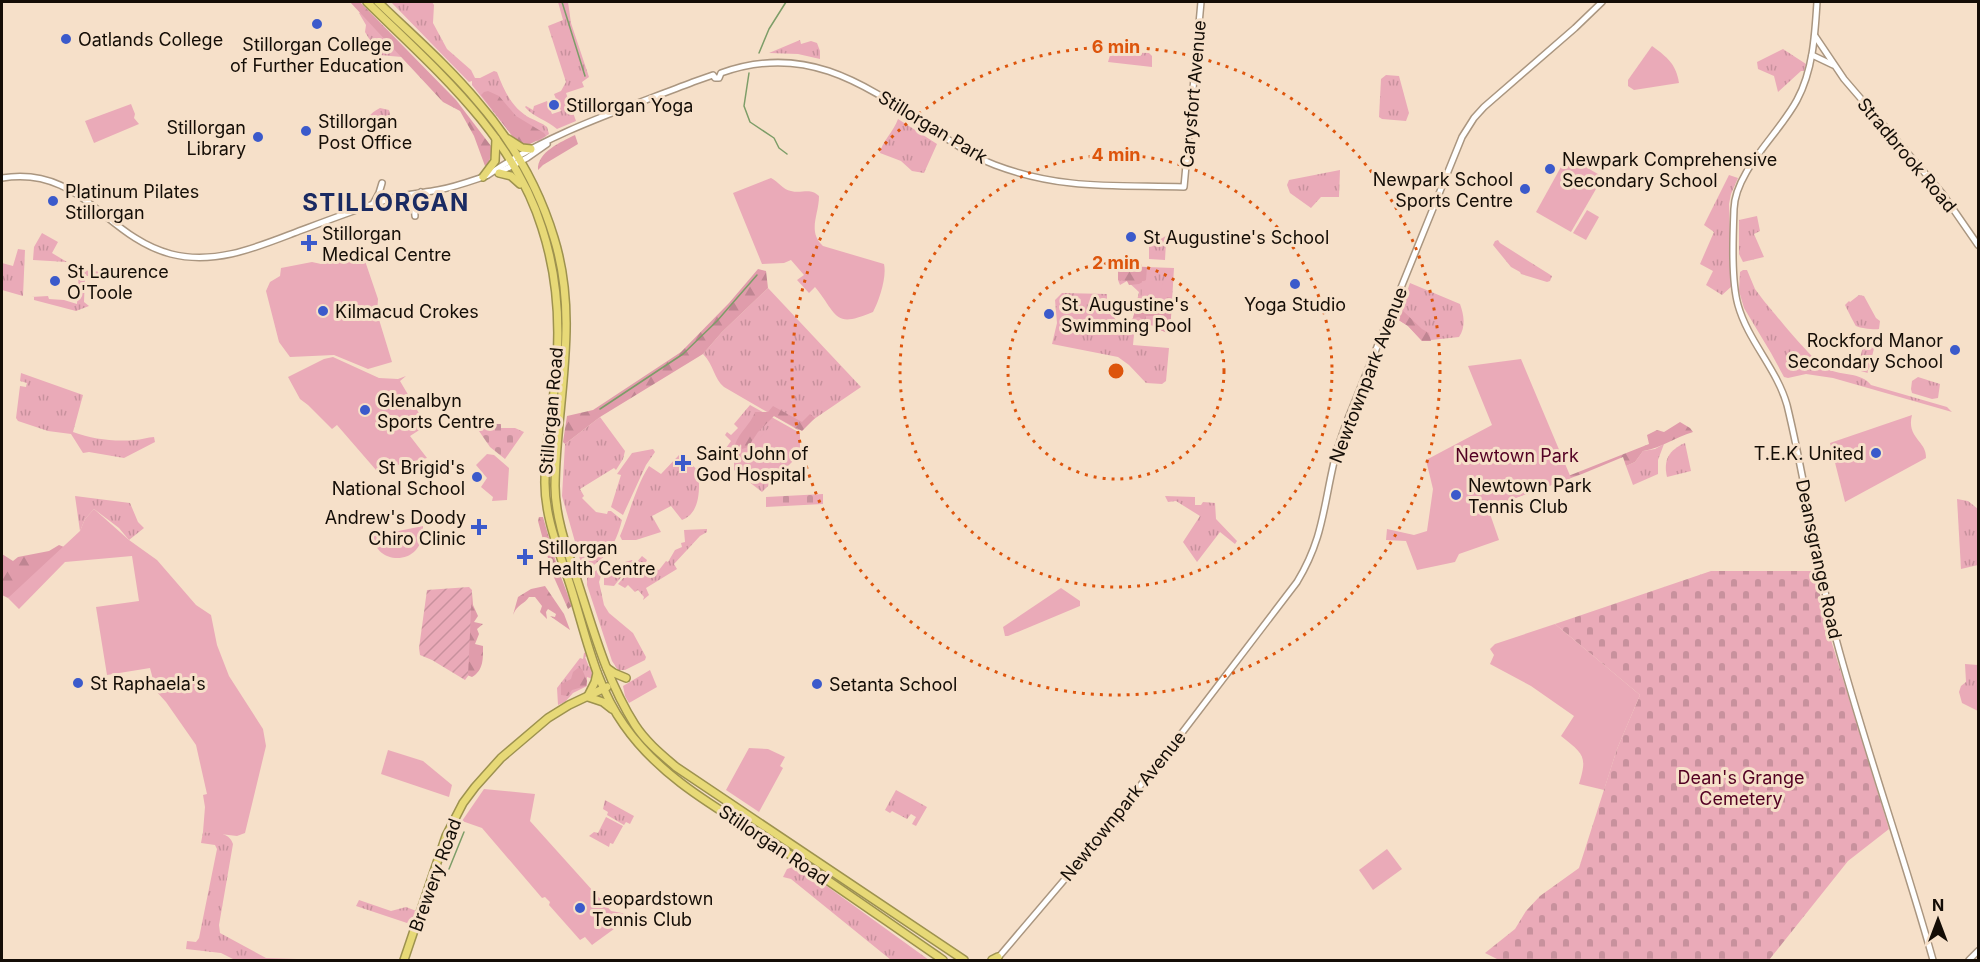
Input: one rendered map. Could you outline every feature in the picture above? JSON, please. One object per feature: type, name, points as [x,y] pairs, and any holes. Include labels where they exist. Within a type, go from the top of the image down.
[{"type":"highway","name":"Stillorgan Road","points":[[367,2],[476,112],[512,163],[538,217],[548,250],[558,312],[557,362],[545,467],[546,499],[556,543],[597,671],[615,711],[636,742],[669,776],[790,855],[943,960]]},
{"type":"highway","name":"Stillorgan Road","points":[[378,2],[477,101],[519,159],[541,201],[554,239],[564,285],[566,357],[556,461],[556,504],[570,557],[604,663],[612,685],[637,728],[676,767],[964,960]]},
{"type":"highway","points":[[504,136],[522,148],[531,149]]},
{"type":"highway","points":[[486,176],[495,161],[496,139]]},
{"type":"highway","points":[[499,173],[511,176],[525,187]]},
{"type":"highway","points":[[604,663],[614,673],[626,678]]},
{"type":"highway","points":[[597,671],[596,682],[588,697],[603,702],[615,711]]},
{"type":"highway","name":"Brewery Road","points":[[404,960],[446,836],[463,803],[485,774],[515,745],[558,712],[612,685]]},
{"type":"main road","name":"Carysfort Avenue","points":[[1184,187],[1201,2]]},
{"type":"main road","name":"Newtownpark Avenue","points":[[996,960],[1082,859],[1297,582],[1316,545],[1334,461],[1347,421],[1462,137],[1484,107],[1602,2]]},
{"type":"main road","points":[[1812,55],[1817,2]]},
{"type":"main road","name":"Stradbrook Road","points":[[1815,34],[1834,66],[1942,193],[1978,245]]},
{"type":"main road","name":"Stradbrook Road","points":[[1812,55],[1834,66]]},
{"type":"main road","name":"Deansgrange Road","points":[[1812,55],[1804,86],[1797,100],[1738,187],[1734,206],[1735,280],[1738,305],[1781,388],[1786,403],[1838,643],[1933,960]]},
{"type":"main road","name":"Stillorgan Park","points":[[519,159],[531,149],[552,139],[713,75],[716,69],[721,73],[755,63],[792,62],[837,73],[876,92],[972,154],[994,165],[1073,185],[1184,187]]},
{"type":"main road","name":"Stillorgan Park","points":[[519,159],[552,139]]},
{"type":"main road","points":[[486,176],[519,159]]},
{"type":"main road","points":[[3,179],[36,177],[66,187],[144,243],[170,254],[196,258],[220,256],[260,246],[391,198],[454,186],[499,173],[512,163]]},
{"type":"main road","points":[[373,204],[380,193],[381,183]]},
{"type":"main road","points":[[415,216],[414,203],[421,192]]},
{"type":"main road","points":[[1969,960],[1978,951]]},
{"type":"green space","points":[[350,2],[360,2],[456,100],[491,146],[492,152],[488,165],[485,166],[474,136],[460,111],[443,102]]},
{"type":"green space","points":[[391,2],[432,2],[434,5],[433,23],[447,49],[471,70],[475,78],[497,72],[513,104],[524,114],[547,127],[549,134],[539,141],[514,138],[472,85],[472,81],[469,82]]},
{"type":"green space","points":[[558,2],[568,2],[571,23],[589,77],[582,82],[584,87],[566,93],[576,121],[557,129],[525,107],[533,110],[534,106],[547,101],[552,114],[561,111],[554,94],[561,91],[566,82],[548,26],[563,20]]},
{"type":"green space","points":[[361,12],[402,57],[379,55],[365,32],[366,25],[359,13]]},
{"type":"green space","points":[[800,40],[801,44],[811,41],[817,43],[820,59],[798,54],[769,53]]},
{"type":"green space","points":[[1652,46],[1670,61],[1679,83],[1634,90],[1628,86],[1628,80]]},
{"type":"green space","points":[[1783,49],[1806,64],[1804,71],[1801,71],[1778,92],[1774,76],[1758,69],[1757,62]]},
{"type":"green space","points":[[1111,52],[1149,53],[1152,56],[1152,67],[1108,62]]},
{"type":"green space","points":[[1386,75],[1399,76],[1409,113],[1406,121],[1379,117],[1381,79]]},
{"type":"green space","points":[[488,91],[499,96],[516,116],[546,136],[524,147],[514,138],[481,95]]},
{"type":"green space","points":[[131,104],[135,114],[134,118],[139,124],[94,143],[85,121]]},
{"type":"green space","points":[[380,108],[389,110],[391,119],[366,132],[359,128],[359,125]]},
{"type":"green space","points":[[898,119],[937,144],[924,173],[912,171],[901,161],[880,153]]},
{"type":"green space","points":[[575,135],[578,144],[538,170],[541,158],[546,153],[557,144]]},
{"type":"green space","points":[[1567,156],[1603,177],[1571,232],[1536,212]]},
{"type":"green space","points":[[1340,170],[1339,197],[1321,197],[1311,208],[1290,193],[1287,185],[1289,180]]},
{"type":"green space","points":[[1729,175],[1738,178],[1729,204],[1732,286],[1722,295],[1706,285],[1713,271],[1700,264],[1714,232],[1704,225]]},
{"type":"green space","points":[[771,178],[788,190],[809,191],[819,196],[815,229],[818,240],[823,246],[884,264],[882,289],[873,312],[860,317],[843,319],[833,312],[815,287],[809,293],[797,280],[804,275],[791,260],[784,263],[762,264],[733,193]]},
{"type":"green space","points":[[1587,210],[1599,217],[1586,240],[1573,233]]},
{"type":"green space","points":[[1757,216],[1760,231],[1754,234],[1764,257],[1743,262],[1739,254],[1739,220]]},
{"type":"green space","points":[[1176,231],[1176,242],[1166,242],[1165,260],[1149,259],[1149,246]]},
{"type":"green space","points":[[42,233],[58,242],[52,253],[67,262],[33,260],[34,247]]},
{"type":"green space","points":[[1498,240],[1552,276],[1550,281],[1521,274],[1511,267],[1493,245]]},
{"type":"green space","points":[[18,249],[25,250],[23,296],[2,290],[2,263],[13,266]]},
{"type":"green space","name":"Kilmacud Crokes","points":[[362,252],[378,299],[377,313],[392,362],[368,369],[334,355],[290,357],[279,342],[266,291],[270,282],[280,276],[281,268],[312,262],[321,264]]},
{"type":"green space","points":[[1118,266],[1174,268],[1170,334],[1158,329],[1157,326],[1135,324],[1133,345],[1169,348],[1166,381],[1162,384],[1146,383],[1118,357],[1052,344],[1057,323],[1055,300],[1062,293],[1107,294],[1107,308],[1116,320],[1129,322],[1133,318],[1139,292],[1127,281],[1120,285]]},
{"type":"green space","points":[[1118,266],[1147,267],[1146,280],[1139,284],[1129,285],[1127,281],[1118,280]]},
{"type":"green space","points":[[758,269],[766,271],[768,288],[722,332],[703,354],[600,417],[565,444],[563,442],[567,416],[593,410],[681,352],[729,303]]},
{"type":"green space","points":[[79,270],[116,273],[132,270],[133,272],[115,276],[85,276],[84,302],[89,306],[76,311],[34,300],[34,297],[31,297],[48,296],[49,299],[77,304]]},
{"type":"green space","points":[[1747,270],[1755,289],[1764,301],[1805,349],[1822,365],[1833,371],[1862,378],[1871,385],[1947,407],[1952,412],[1833,378],[1806,374],[1784,377],[1744,308],[1739,291],[1740,272]]},
{"type":"green space","points":[[1142,281],[1163,283],[1158,308],[1141,307]]},
{"type":"green space","points":[[1410,283],[1460,304],[1464,321],[1459,337],[1422,341],[1408,326],[1397,319]]},
{"type":"green space","points":[[768,288],[861,387],[798,430],[724,387],[703,354],[722,332]]},
{"type":"green space","points":[[1859,295],[1864,296],[1880,321],[1879,329],[1855,325],[1845,305]]},
{"type":"green space","points":[[1167,297],[1172,298],[1170,334],[1158,329],[1153,320],[1155,316],[1146,316],[1145,321],[1139,317],[1133,318],[1137,305],[1143,309],[1159,311]]},
{"type":"green space","points":[[1400,308],[1429,333],[1431,341],[1422,341],[1408,326],[1397,319]]},
{"type":"green space","points":[[1866,335],[1877,336],[1868,373],[1857,370]]},
{"type":"green space","name":"Glenalbyn Sports Centre","points":[[333,357],[379,378],[398,379],[406,376],[400,381],[420,415],[418,417],[424,427],[410,436],[427,458],[376,470],[337,425],[332,429],[300,399],[288,377],[324,359]]},
{"type":"green space","name":"Newtown Park","points":[[1521,359],[1571,478],[1488,508],[1499,540],[1459,554],[1455,562],[1417,570],[1406,541],[1386,540],[1387,529],[1414,535],[1427,531],[1433,489],[1426,460],[1492,425],[1468,366]]},
{"type":"green space","points":[[21,373],[83,395],[73,432],[96,438],[127,441],[154,437],[155,442],[124,458],[83,453],[71,434],[48,431],[18,421],[16,418],[20,386],[26,387],[27,383],[20,381]]},
{"type":"green space","points":[[1918,377],[1940,384],[1938,398],[1932,399],[1912,393],[1912,381]]},
{"type":"green space","points":[[750,405],[800,433],[800,454],[762,492],[734,470],[734,463],[741,444],[734,456],[731,454],[727,461],[721,455],[731,441],[725,435],[727,432],[731,435],[738,428],[734,424]]},
{"type":"green space","points":[[773,406],[802,422],[810,414],[815,418],[802,431],[774,416],[758,432],[748,447],[742,449],[741,444],[736,448],[737,440],[755,412],[768,412]]},
{"type":"green space","points":[[1912,415],[1912,429],[1923,447],[1926,458],[1845,502],[1830,443]]},
{"type":"green space","points":[[600,417],[625,451],[623,459],[616,470],[614,468],[580,489],[584,496],[582,498],[596,512],[607,514],[611,511],[622,520],[608,553],[592,567],[583,570],[562,496],[565,444]]},
{"type":"green space","points":[[775,421],[797,440],[759,483],[736,464]]},
{"type":"green space","points":[[493,422],[501,424],[501,428],[515,428],[524,432],[505,459],[490,447],[479,431]]},
{"type":"green space","points":[[1680,422],[1693,432],[1643,451],[1635,462],[1626,466],[1623,457],[1487,508],[1649,444],[1647,435],[1657,430],[1664,432]]},
{"type":"green space","points":[[1685,443],[1691,471],[1667,477],[1668,456]]},
{"type":"green space","points":[[1664,444],[1658,460],[1658,474],[1633,485],[1626,466],[1635,462],[1643,451],[1655,449]]},
{"type":"green space","points":[[653,449],[655,452],[646,465],[623,515],[611,507],[621,475],[617,474],[632,453]]},
{"type":"green space","points":[[487,454],[494,455],[509,468],[507,500],[492,501],[493,497],[481,487],[487,478],[476,465]]},
{"type":"green space","points":[[679,455],[698,470],[699,491],[693,512],[682,520],[671,506],[652,516],[661,532],[636,540],[622,540],[620,536],[636,492],[649,466],[661,474]]},
{"type":"green space","points":[[823,494],[823,504],[766,507],[766,497]]},
{"type":"green space","points":[[75,496],[130,503],[138,522],[144,528],[129,540],[119,528],[94,509],[85,519],[80,531]]},
{"type":"green space","points":[[1165,496],[1195,497],[1195,505],[1201,505],[1203,502],[1215,503],[1216,519],[1237,541],[1235,544],[1220,532],[1197,562],[1183,542],[1200,516],[1176,501],[1168,502]]},
{"type":"green space","points":[[1957,499],[1968,501],[1978,509],[1978,565],[1961,569]]},
{"type":"green space","points":[[94,509],[129,540],[157,560],[196,605],[211,615],[217,645],[229,676],[263,729],[266,746],[245,833],[237,836],[203,832],[205,807],[203,795],[207,794],[196,745],[156,691],[150,668],[107,675],[96,607],[139,601],[132,556],[65,562],[19,609],[8,598],[80,531],[85,519]]},
{"type":"green space","points":[[539,517],[543,517],[558,569],[572,606],[568,609],[552,573],[538,521]]},
{"type":"green space","points":[[423,526],[421,540],[416,550],[408,556],[390,557],[376,546],[374,536]]},
{"type":"green space","points":[[707,529],[707,532],[700,536],[674,564],[677,569],[646,588],[649,595],[643,600],[644,597],[638,590],[635,592],[628,585],[625,588],[618,584],[642,556],[647,560],[644,567],[653,573],[659,570],[666,561],[668,562],[675,550],[682,547],[681,543],[685,542],[684,530]]},
{"type":"green space","points":[[59,545],[64,547],[25,591],[8,598],[2,595],[2,554],[13,561],[18,557],[49,551]]},
{"type":"green space","points":[[634,561],[614,586],[604,585],[608,567]]},
{"type":"green space","points":[[605,563],[599,582],[604,605],[609,613],[633,633],[646,657],[645,660],[625,670],[618,670],[612,661],[587,585],[587,578]]},
{"type":"green space","name":"Dean's Grange Cemetery","points":[[1711,571],[1815,571],[1827,627],[1889,829],[1848,861],[1769,960],[1499,960],[1485,953],[1515,929],[1526,911],[1540,896],[1579,868],[1617,749],[1640,695],[1555,624]]},
{"type":"green space","points":[[545,586],[564,614],[570,630],[550,616],[555,617],[556,614],[548,609],[547,619],[540,612],[542,606],[535,597],[529,597],[513,615],[518,597],[531,589]]},
{"type":"green space","points":[[469,587],[472,590],[468,676],[465,680],[420,655],[419,648],[427,590]]},
{"type":"green space","points":[[1061,588],[1080,601],[1080,606],[1005,636],[1003,627]]},
{"type":"green space","points":[[472,593],[473,605],[478,616],[474,622],[483,624],[477,629],[479,634],[475,644],[483,646],[483,659],[479,671],[472,677],[467,675],[469,594]]},
{"type":"green space","points":[[1555,624],[1640,695],[1617,749],[1604,790],[1579,784],[1583,767],[1582,756],[1561,736],[1574,716],[1531,686],[1490,664],[1494,655],[1490,649],[1495,644]]},
{"type":"green space","points":[[586,652],[585,657],[591,667],[593,679],[587,677],[587,686],[573,693],[565,702],[558,705],[557,688],[580,658],[583,659]]},
{"type":"green space","points":[[1965,664],[1978,665],[1978,711],[1962,703],[1959,692],[1961,686],[1966,682]]},
{"type":"green space","points":[[578,668],[582,669],[587,681],[586,686],[572,690],[568,696],[561,695],[561,684],[571,679],[573,672]]},
{"type":"green space","points":[[650,670],[657,687],[629,703],[623,686]]},
{"type":"green space","points":[[749,748],[768,749],[785,757],[780,766],[783,768],[759,812],[726,790]]},
{"type":"green space","points":[[388,750],[423,761],[452,785],[449,797],[381,774]]},
{"type":"green space","points":[[484,789],[535,794],[530,821],[611,911],[633,915],[592,945],[585,937],[580,940],[549,905],[550,902],[545,897],[542,898],[482,828],[462,821]]},
{"type":"green space","points":[[896,790],[927,807],[916,826],[912,824],[916,817],[911,814],[907,819],[885,810]]},
{"type":"green space","points":[[605,800],[634,816],[630,824],[626,822],[624,825],[607,815],[608,812],[603,809]]},
{"type":"green space","points":[[606,817],[623,826],[609,847],[589,836],[594,832],[598,833]]},
{"type":"green space","points":[[203,832],[225,835],[233,844],[219,925],[220,933],[266,958],[328,960],[235,960],[221,953],[186,949],[187,941],[196,942],[199,938],[217,849],[215,845],[201,843]]},
{"type":"green space","points":[[1387,849],[1402,869],[1373,890],[1359,870]]},
{"type":"green space","points":[[796,866],[929,960],[891,960],[791,879],[783,877],[787,869]]},
{"type":"green space","points":[[359,900],[391,911],[406,907],[419,912],[416,926],[356,906]]},
{"type":"waterway","points":[[562,2],[585,76]]},
{"type":"waterway","points":[[759,53],[769,29],[786,2]]},
{"type":"waterway","points":[[749,73],[744,106],[750,122],[774,138],[779,148],[787,154]]},
{"type":"waterway","points":[[600,409],[683,354],[717,321],[757,275]]},
{"type":"waterway","points":[[449,869],[464,832]]},
{"type":"place","name":"Stillorgan College of Further Education","points":[[317,24]]},
{"type":"place","name":"Oatlands College","points":[[66,39]]},
{"type":"place","name":"Stillorgan Yoga","points":[[554,105]]},
{"type":"place","name":"Stillorgan Post Office","points":[[306,131]]},
{"type":"place","name":"Stillorgan Library","points":[[258,137]]},
{"type":"place","name":"Newpark Comprehensive Secondary School","points":[[1550,169]]},
{"type":"place","name":"Newpark School Sports Centre","points":[[1525,189]]},
{"type":"place","name":"Platinum Pilates Stillorgan","points":[[53,201]]},
{"type":"place","name":"St Augustine's School","points":[[1131,237]]},
{"type":"place","name":"Stillorgan Medical Centre","points":[[309,243]]},
{"type":"place","name":"St Laurence O'Toole","points":[[55,281]]},
{"type":"place","name":"Yoga Studio","points":[[1295,284]]},
{"type":"place","name":"Kilmacud Crokes","points":[[323,311]]},
{"type":"place","name":"St. Augustine's Swimming Pool","points":[[1049,314]]},
{"type":"place","name":"Rockford Manor Secondary School","points":[[1955,350]]},
{"type":"place","name":"Glenalbyn Sports Centre","points":[[365,410]]},
{"type":"place","name":"T.E.K. United","points":[[1876,453]]},
{"type":"place","name":"Saint John of God Hospital","points":[[683,463]]},
{"type":"place","name":"St Brigid's National School","points":[[477,477]]},
{"type":"place","name":"Newtown Park Tennis Club","points":[[1456,495]]},
{"type":"place","name":"Andrew's Doody Chiro Clinic","points":[[479,527]]},
{"type":"place","name":"Stillorgan Health Centre","points":[[525,557]]},
{"type":"place","name":"St Raphaela's","points":[[78,683]]},
{"type":"place","name":"Setanta School","points":[[817,684]]},
{"type":"place","name":"Leopardstown Tennis Club","points":[[580,908]]},
{"type":"district","name":"STILLORGAN","points":[[386,202]]}]
